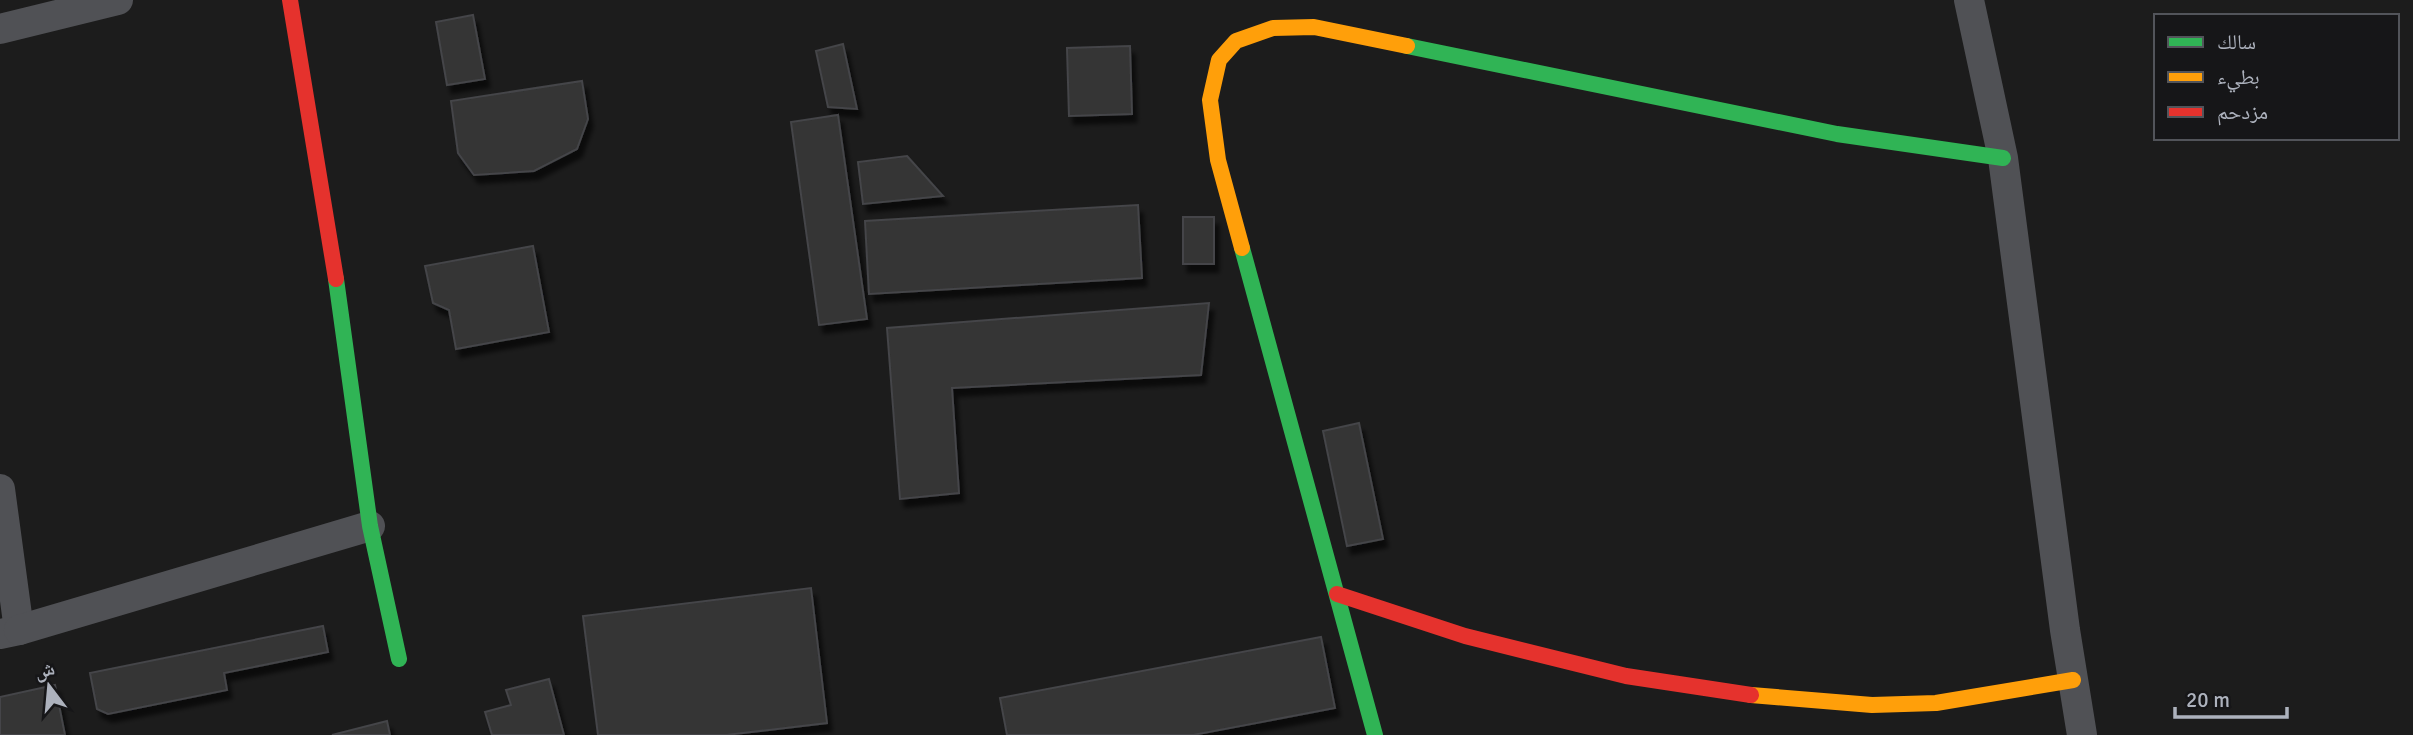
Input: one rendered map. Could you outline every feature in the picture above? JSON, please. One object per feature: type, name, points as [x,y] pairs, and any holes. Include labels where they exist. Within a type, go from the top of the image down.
[{"type":"street","points":[[0,29],[118,0]]},
{"type":"street","points":[[289,0],[345,335],[370,526],[399,659]]},
{"type":"street","points":[[1969,0],[2003,158],[2065,629],[2082,735]]},
{"type":"street","points":[[1375,735],[1218,160],[1210,100],[1219,60],[1236,41],[1273,28],[1314,27],[1837,134],[2003,158]]},
{"type":"street","points":[[0,489],[10,632],[370,526]]},
{"type":"street","points":[[1337,594],[1465,636],[1626,676],[1735,694],[1872,705],[1936,703],[2073,680]]},
{"type":"building","points":[[473,15],[485,79],[447,85],[436,22]]},
{"type":"building","points":[[843,44],[857,109],[828,107],[816,51]]},
{"type":"building","points":[[1130,46],[1132,114],[1069,116],[1067,48]]},
{"type":"building","points":[[582,81],[588,119],[577,149],[534,171],[474,175],[458,153],[451,101]]},
{"type":"building","points":[[838,115],[867,319],[819,325],[791,122]]},
{"type":"building","points":[[907,156],[943,196],[863,204],[858,162]]},
{"type":"building","points":[[1138,205],[1142,278],[869,294],[865,221]]},
{"type":"building","points":[[1183,217],[1214,217],[1214,264],[1183,264]]},
{"type":"building","points":[[533,246],[549,332],[456,349],[449,310],[433,303],[425,266]]},
{"type":"building","points":[[1209,303],[1201,375],[952,388],[959,493],[900,499],[887,328]]},
{"type":"building","points":[[1359,423],[1383,539],[1347,546],[1323,431]]},
{"type":"building","points":[[811,588],[827,723],[726,735],[598,735],[583,616]]},
{"type":"building","points":[[323,626],[328,652],[224,673],[227,690],[108,714],[97,709],[90,673]]},
{"type":"building","points":[[1321,637],[1335,708],[1193,735],[1007,735],[1000,698]]},
{"type":"building","points":[[549,679],[564,735],[492,735],[485,712],[511,705],[506,690]]},
{"type":"building","points":[[55,685],[65,735],[0,735],[0,697]]},
{"type":"building","points":[[387,721],[390,735],[332,735]]},
{"type":"traffic: fast","points":[[1407,46],[1837,134],[2003,158]]},
{"type":"traffic: fast","points":[[1242,248],[1375,735]]},
{"type":"traffic: fast","points":[[336,279],[370,526],[399,659]]},
{"type":"traffic: slow","points":[[1242,248],[1218,160],[1210,100],[1219,60],[1236,41],[1273,28],[1314,27],[1407,46]]},
{"type":"traffic: slow","points":[[1751,695],[1872,705],[1936,703],[2073,680]]},
{"type":"traffic: jam","points":[[290,0],[336,279]]},
{"type":"traffic: jam","points":[[1337,594],[1465,636],[1626,676],[1751,695]]}]
